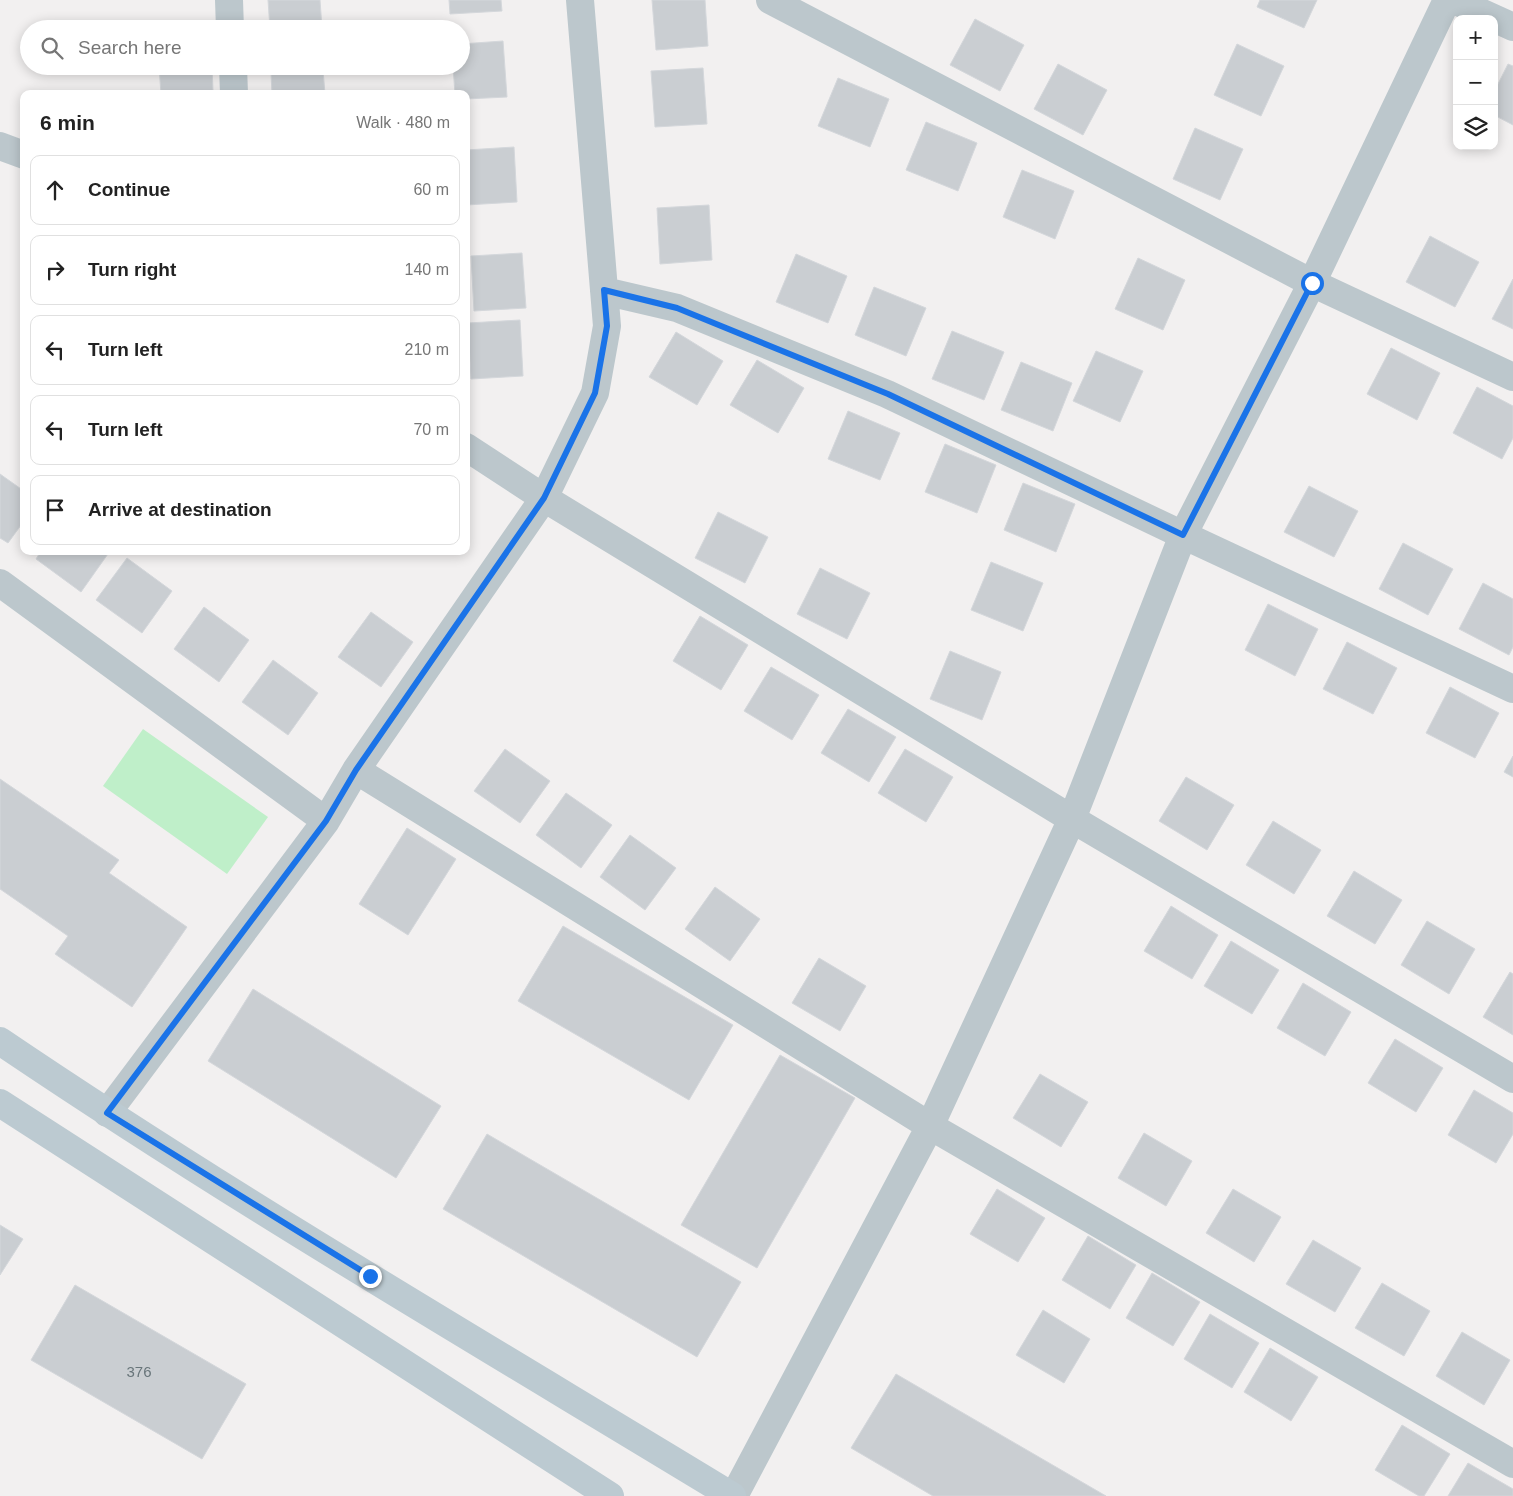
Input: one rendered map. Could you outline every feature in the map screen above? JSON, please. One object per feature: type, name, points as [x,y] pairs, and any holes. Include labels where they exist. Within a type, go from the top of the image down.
[{"type":"main road","points":[[0,1041],[107,1113],[370,1276],[733,1496]]},
{"type":"main road","points":[[0,1103],[610,1496]]},
{"type":"street","points":[[228,0],[229,20]]},
{"type":"street","points":[[107,1113],[326,821],[356,770],[544,498],[595,393],[607,326],[580,0]]},
{"type":"street","points":[[770,0],[1312,283],[1513,378]]},
{"type":"street","points":[[733,1496],[930,1126],[1072,819],[1183,535],[1312,283],[1447,0]]},
{"type":"street","points":[[1454,0],[1513,27]]},
{"type":"street","points":[[233,75],[234,90]]},
{"type":"street","points":[[0,146],[20,154]]},
{"type":"street","points":[[604,290],[677,308],[888,394],[1183,535],[1513,689]]},
{"type":"street","points":[[470,450],[544,498],[1072,819],[1513,1079]]},
{"type":"street","points":[[0,583],[326,821]]},
{"type":"street","points":[[356,770],[930,1126],[1513,1464]]},
{"type":"green space","points":[[143,729],[268,817],[227,874],[103,786]]},
{"type":"building","points":[[268,0],[320,0],[321,20],[269,20]]},
{"type":"building","points":[[449,0],[501,0],[502,11],[450,14]]},
{"type":"building","points":[[652,0],[705,0],[708,46],[656,50]]},
{"type":"building","points":[[1260,0],[1317,0],[1304,28],[1257,7]]},
{"type":"building","points":[[975,19],[1024,45],[1000,91],[950,65]]},
{"type":"building","points":[[503,41],[507,97],[470,99],[470,90],[455,90],[454,75],[470,75],[470,43]]},
{"type":"building","points":[[1237,44],[1284,66],[1261,116],[1214,95]]},
{"type":"building","points":[[1058,64],[1107,90],[1083,135],[1034,109]]},
{"type":"building","points":[[1508,64],[1513,66],[1513,125],[1498,117],[1498,84]]},
{"type":"building","points":[[703,68],[707,124],[655,127],[651,71]]},
{"type":"building","points":[[160,75],[212,75],[213,90],[161,90]]},
{"type":"building","points":[[271,75],[323,75],[325,90],[272,90]]},
{"type":"building","points":[[838,78],[889,99],[870,147],[818,126]]},
{"type":"building","points":[[926,122],[977,143],[958,191],[906,170]]},
{"type":"building","points":[[1195,128],[1243,149],[1220,200],[1173,179]]},
{"type":"building","points":[[514,147],[517,202],[470,205],[470,150]]},
{"type":"building","points":[[1022,170],[1074,191],[1055,239],[1003,217]]},
{"type":"building","points":[[709,205],[712,260],[660,264],[657,208]]},
{"type":"building","points":[[1430,236],[1479,262],[1455,307],[1406,282]]},
{"type":"building","points":[[522,253],[526,308],[474,311],[471,256]]},
{"type":"building","points":[[796,254],[847,276],[828,323],[776,302]]},
{"type":"building","points":[[1138,258],[1185,280],[1163,330],[1115,309]]},
{"type":"building","points":[[1513,279],[1513,329],[1492,319]]},
{"type":"building","points":[[874,287],[926,308],[906,356],[855,335]]},
{"type":"building","points":[[520,320],[523,376],[471,379],[470,323]]},
{"type":"building","points":[[952,331],[1004,352],[984,400],[932,379]]},
{"type":"building","points":[[676,332],[723,361],[697,405],[649,377]]},
{"type":"building","points":[[1391,348],[1440,373],[1417,420],[1367,394]]},
{"type":"building","points":[[1096,351],[1143,371],[1120,422],[1073,401]]},
{"type":"building","points":[[757,360],[804,388],[778,433],[730,405]]},
{"type":"building","points":[[1021,362],[1072,383],[1053,431],[1001,410]]},
{"type":"building","points":[[1477,387],[1513,406],[1513,438],[1502,459],[1453,433]]},
{"type":"building","points":[[848,411],[900,433],[880,480],[828,459]]},
{"type":"building","points":[[945,444],[996,465],[977,513],[925,492]]},
{"type":"building","points":[[0,474],[20,488],[20,526],[8,543],[0,538]]},
{"type":"building","points":[[1023,483],[1075,504],[1056,552],[1004,530]]},
{"type":"building","points":[[1309,486],[1358,511],[1334,557],[1284,532]]},
{"type":"building","points":[[718,512],[768,537],[745,583],[695,558]]},
{"type":"building","points":[[1403,543],[1453,569],[1428,615],[1379,589]]},
{"type":"building","points":[[38,555],[107,555],[81,592],[36,559]]},
{"type":"building","points":[[127,558],[172,591],[142,633],[96,600]]},
{"type":"building","points":[[991,562],[1043,583],[1023,631],[971,610]]},
{"type":"building","points":[[820,568],[870,593],[847,639],[797,614]]},
{"type":"building","points":[[1483,583],[1513,599],[1513,647],[1509,655],[1459,629]]},
{"type":"building","points":[[1268,604],[1318,629],[1295,676],[1245,650]]},
{"type":"building","points":[[204,607],[249,640],[219,682],[174,649]]},
{"type":"building","points":[[371,612],[413,642],[381,687],[338,657]]},
{"type":"building","points":[[700,616],[748,645],[721,690],[673,661]]},
{"type":"building","points":[[1347,642],[1397,668],[1373,714],[1323,689]]},
{"type":"building","points":[[950,651],[1001,672],[982,720],[930,699]]},
{"type":"building","points":[[273,660],[318,693],[288,735],[242,702]]},
{"type":"building","points":[[771,667],[819,695],[792,740],[744,711]]},
{"type":"building","points":[[1450,687],[1499,713],[1475,758],[1426,733]]},
{"type":"building","points":[[848,709],[896,737],[869,782],[821,753]]},
{"type":"building","points":[[505,749],[550,781],[520,823],[474,791]]},
{"type":"building","points":[[905,749],[953,777],[926,822],[878,793]]},
{"type":"building","points":[[1513,756],[1513,777],[1504,772]]},
{"type":"building","points":[[1186,777],[1234,805],[1207,850],[1159,821]]},
{"type":"building","points":[[0,779],[119,860],[109,873],[187,927],[132,1007],[55,954],[68,936],[0,889]]},
{"type":"building","points":[[566,793],[612,825],[581,868],[536,835]]},
{"type":"building","points":[[1273,821],[1321,850],[1294,894],[1246,865]]},
{"type":"building","points":[[407,828],[456,859],[408,935],[359,904]]},
{"type":"building","points":[[630,835],[676,868],[645,910],[600,877]]},
{"type":"building","points":[[1354,871],[1402,900],[1375,944],[1327,916]]},
{"type":"building","points":[[715,887],[760,919],[730,961],[685,929]]},
{"type":"building","points":[[1171,906],[1218,935],[1192,979],[1144,951]]},
{"type":"building","points":[[1427,921],[1475,949],[1449,994],[1401,965]]},
{"type":"building","points":[[563,926],[733,1025],[689,1100],[518,1001]]},
{"type":"building","points":[[1231,941],[1279,970],[1252,1014],[1204,986]]},
{"type":"building","points":[[819,958],[866,986],[840,1031],[792,1003]]},
{"type":"building","points":[[1510,972],[1513,974],[1513,1035],[1483,1017]]},
{"type":"building","points":[[1303,983],[1351,1012],[1325,1056],[1277,1028]]},
{"type":"building","points":[[253,989],[441,1106],[396,1178],[208,1061]]},
{"type":"building","points":[[1395,1039],[1443,1068],[1416,1112],[1368,1083]]},
{"type":"building","points":[[780,1055],[855,1098],[757,1268],[681,1225]]},
{"type":"building","points":[[1040,1074],[1088,1102],[1061,1147],[1013,1118]]},
{"type":"building","points":[[1474,1090],[1513,1113],[1513,1134],[1496,1163],[1448,1135]]},
{"type":"building","points":[[1144,1133],[1192,1161],[1166,1206],[1118,1178]]},
{"type":"building","points":[[487,1134],[741,1282],[697,1357],[443,1209]]},
{"type":"building","points":[[997,1189],[1045,1218],[1018,1262],[970,1234]]},
{"type":"building","points":[[1233,1189],[1281,1217],[1254,1262],[1206,1233]]},
{"type":"building","points":[[0,1225],[23,1239],[0,1275]]},
{"type":"building","points":[[1088,1236],[1136,1265],[1110,1309],[1062,1280]]},
{"type":"building","points":[[1313,1240],[1361,1268],[1335,1312],[1286,1284]]},
{"type":"building","points":[[1152,1273],[1200,1302],[1173,1346],[1126,1318]]},
{"type":"building","points":[[1382,1283],[1430,1311],[1404,1356],[1355,1328]]},
{"type":"building","points":[[75,1285],[246,1384],[202,1459],[31,1360]]},
{"type":"building","points":[[1043,1310],[1090,1339],[1064,1383],[1016,1355]]},
{"type":"building","points":[[1210,1314],[1259,1343],[1232,1388],[1184,1359]]},
{"type":"building","points":[[1462,1332],[1510,1360],[1484,1405],[1436,1376]]},
{"type":"building","points":[[1270,1348],[1318,1377],[1291,1421],[1244,1392]]},
{"type":"building","points":[[896,1374],[1106,1496],[933,1496],[851,1448]]},
{"type":"building","points":[[1402,1425],[1450,1454],[1424,1496],[1419,1496],[1375,1470]]},
{"type":"building","points":[[1468,1463],[1513,1489],[1513,1496],[1448,1496]]},
{"type":"route","points":[[370,1276],[107,1113],[326,821],[356,770],[544,498],[595,393],[607,326],[604,290],[677,308],[888,394],[1183,535],[1312,283]]}]
